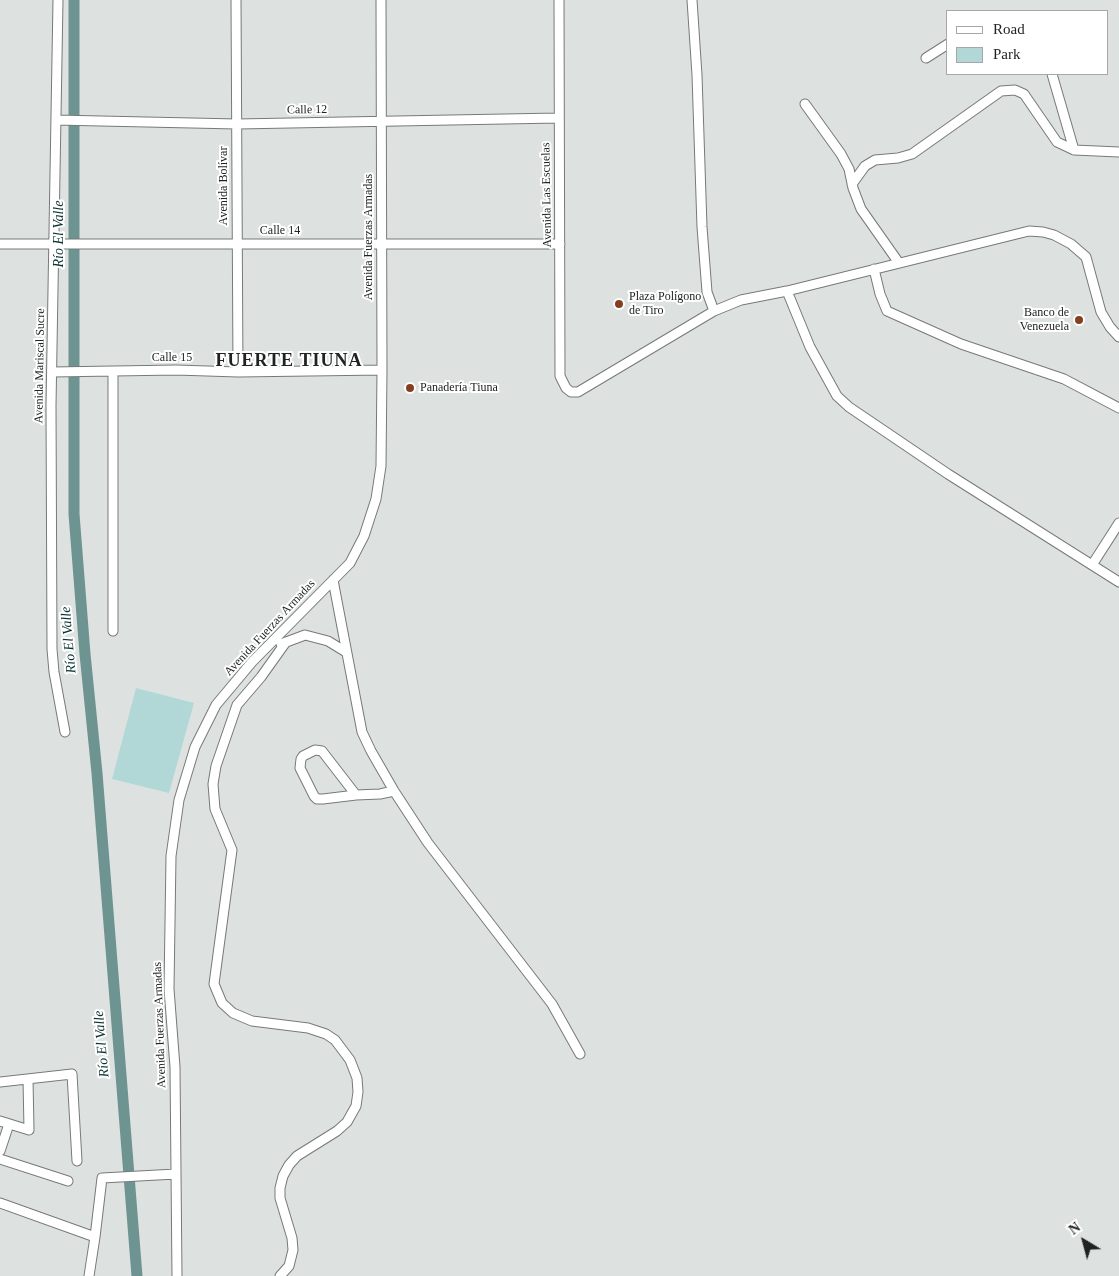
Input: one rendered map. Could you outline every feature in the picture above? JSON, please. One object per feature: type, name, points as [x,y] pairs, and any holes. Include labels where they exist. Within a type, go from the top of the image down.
[{"type":"street","name":"Avenida Mariscal Sucre","points":[[58,0],[52,372],[52,649],[54,672],[65,732]]},
{"type":"street","name":"Avenida Bolívar","points":[[236,0],[238,372]]},
{"type":"street","name":"Avenida Fuerzas Armadas","points":[[177,1276],[175,1068],[169,988],[171,856],[179,800],[195,747],[216,705],[265,648],[350,563],[364,536],[376,499],[381,466],[382,370],[381,0]]},
{"type":"street","name":"Avenida Las Escuelas","points":[[559,0],[560,376],[566,388],[571,392],[578,392],[714,311]]},
{"type":"street","points":[[692,0],[697,75],[702,227],[707,292],[714,311],[741,300],[787,291],[1029,231],[1054,235],[1071,244],[1086,257],[1101,312],[1119,337]]},
{"type":"street","points":[[926,58],[946,45]]},
{"type":"street","points":[[1052,75],[1074,150]]},
{"type":"street","points":[[852,184],[866,166],[875,160],[898,158],[912,154],[1002,91],[1016,90],[1024,94],[1057,142],[1074,150],[1119,152]]},
{"type":"street","points":[[805,104],[841,154],[861,209],[899,263]]},
{"type":"street","name":"Calle 12","points":[[56,120],[237,124],[558,118]]},
{"type":"street","name":"Calle 14","points":[[0,244],[54,246],[560,244]]},
{"type":"street","points":[[874,269],[880,294],[887,311],[892,314],[961,344],[1064,379],[1119,408]]},
{"type":"street","points":[[787,291],[810,348],[837,396],[849,407],[948,474],[1119,582]]},
{"type":"street","name":"Calle 15","points":[[52,372],[382,370]]},
{"type":"street","points":[[113,372],[113,631]]},
{"type":"street","points":[[1092,565],[1119,522]]},
{"type":"street","points":[[333,580],[362,732],[394,790],[428,843],[552,1004],[580,1054]]},
{"type":"street","points":[[265,648],[305,636],[328,641],[346,652]]},
{"type":"street","points":[[280,1276],[289,1266],[293,1250],[292,1238],[280,1198],[283,1176],[297,1156],[337,1131],[347,1122],[356,1106],[358,1092],[357,1078],[350,1060],[340,1045],[331,1037],[308,1028],[252,1021],[233,1013],[222,1003],[214,984],[232,850],[215,809],[212,784],[216,766],[237,705],[286,642]]},
{"type":"street","points":[[356,795],[322,751],[315,750],[301,759],[300,768],[314,796],[323,800],[356,795],[380,794],[394,790]]},
{"type":"street","points":[[0,1082],[72,1074],[77,1161]]},
{"type":"street","points":[[0,1151],[4,1122],[29,1130],[28,1079]]},
{"type":"street","points":[[0,1159],[68,1181]]},
{"type":"street","points":[[89,1276],[96,1237],[102,1178],[176,1174]]},
{"type":"street","points":[[0,1203],[96,1237]]},
{"type":"green space","points":[[136,688],[194,703],[169,793],[112,779]]},
{"type":"waterway","name":"Río El Valle","points":[[74,0],[74,514],[97,773],[137,1276]]},
{"type":"place","name":"Plaza Polígono de Tiro","points":[[619,304]]},
{"type":"place","name":"Banco de Venezuela","points":[[1079,320]]},
{"type":"place","name":"Panadería Tiuna","points":[[410,388]]},
{"type":"district","name":"FUERTE TIUNA","points":[[289,361]]}]
